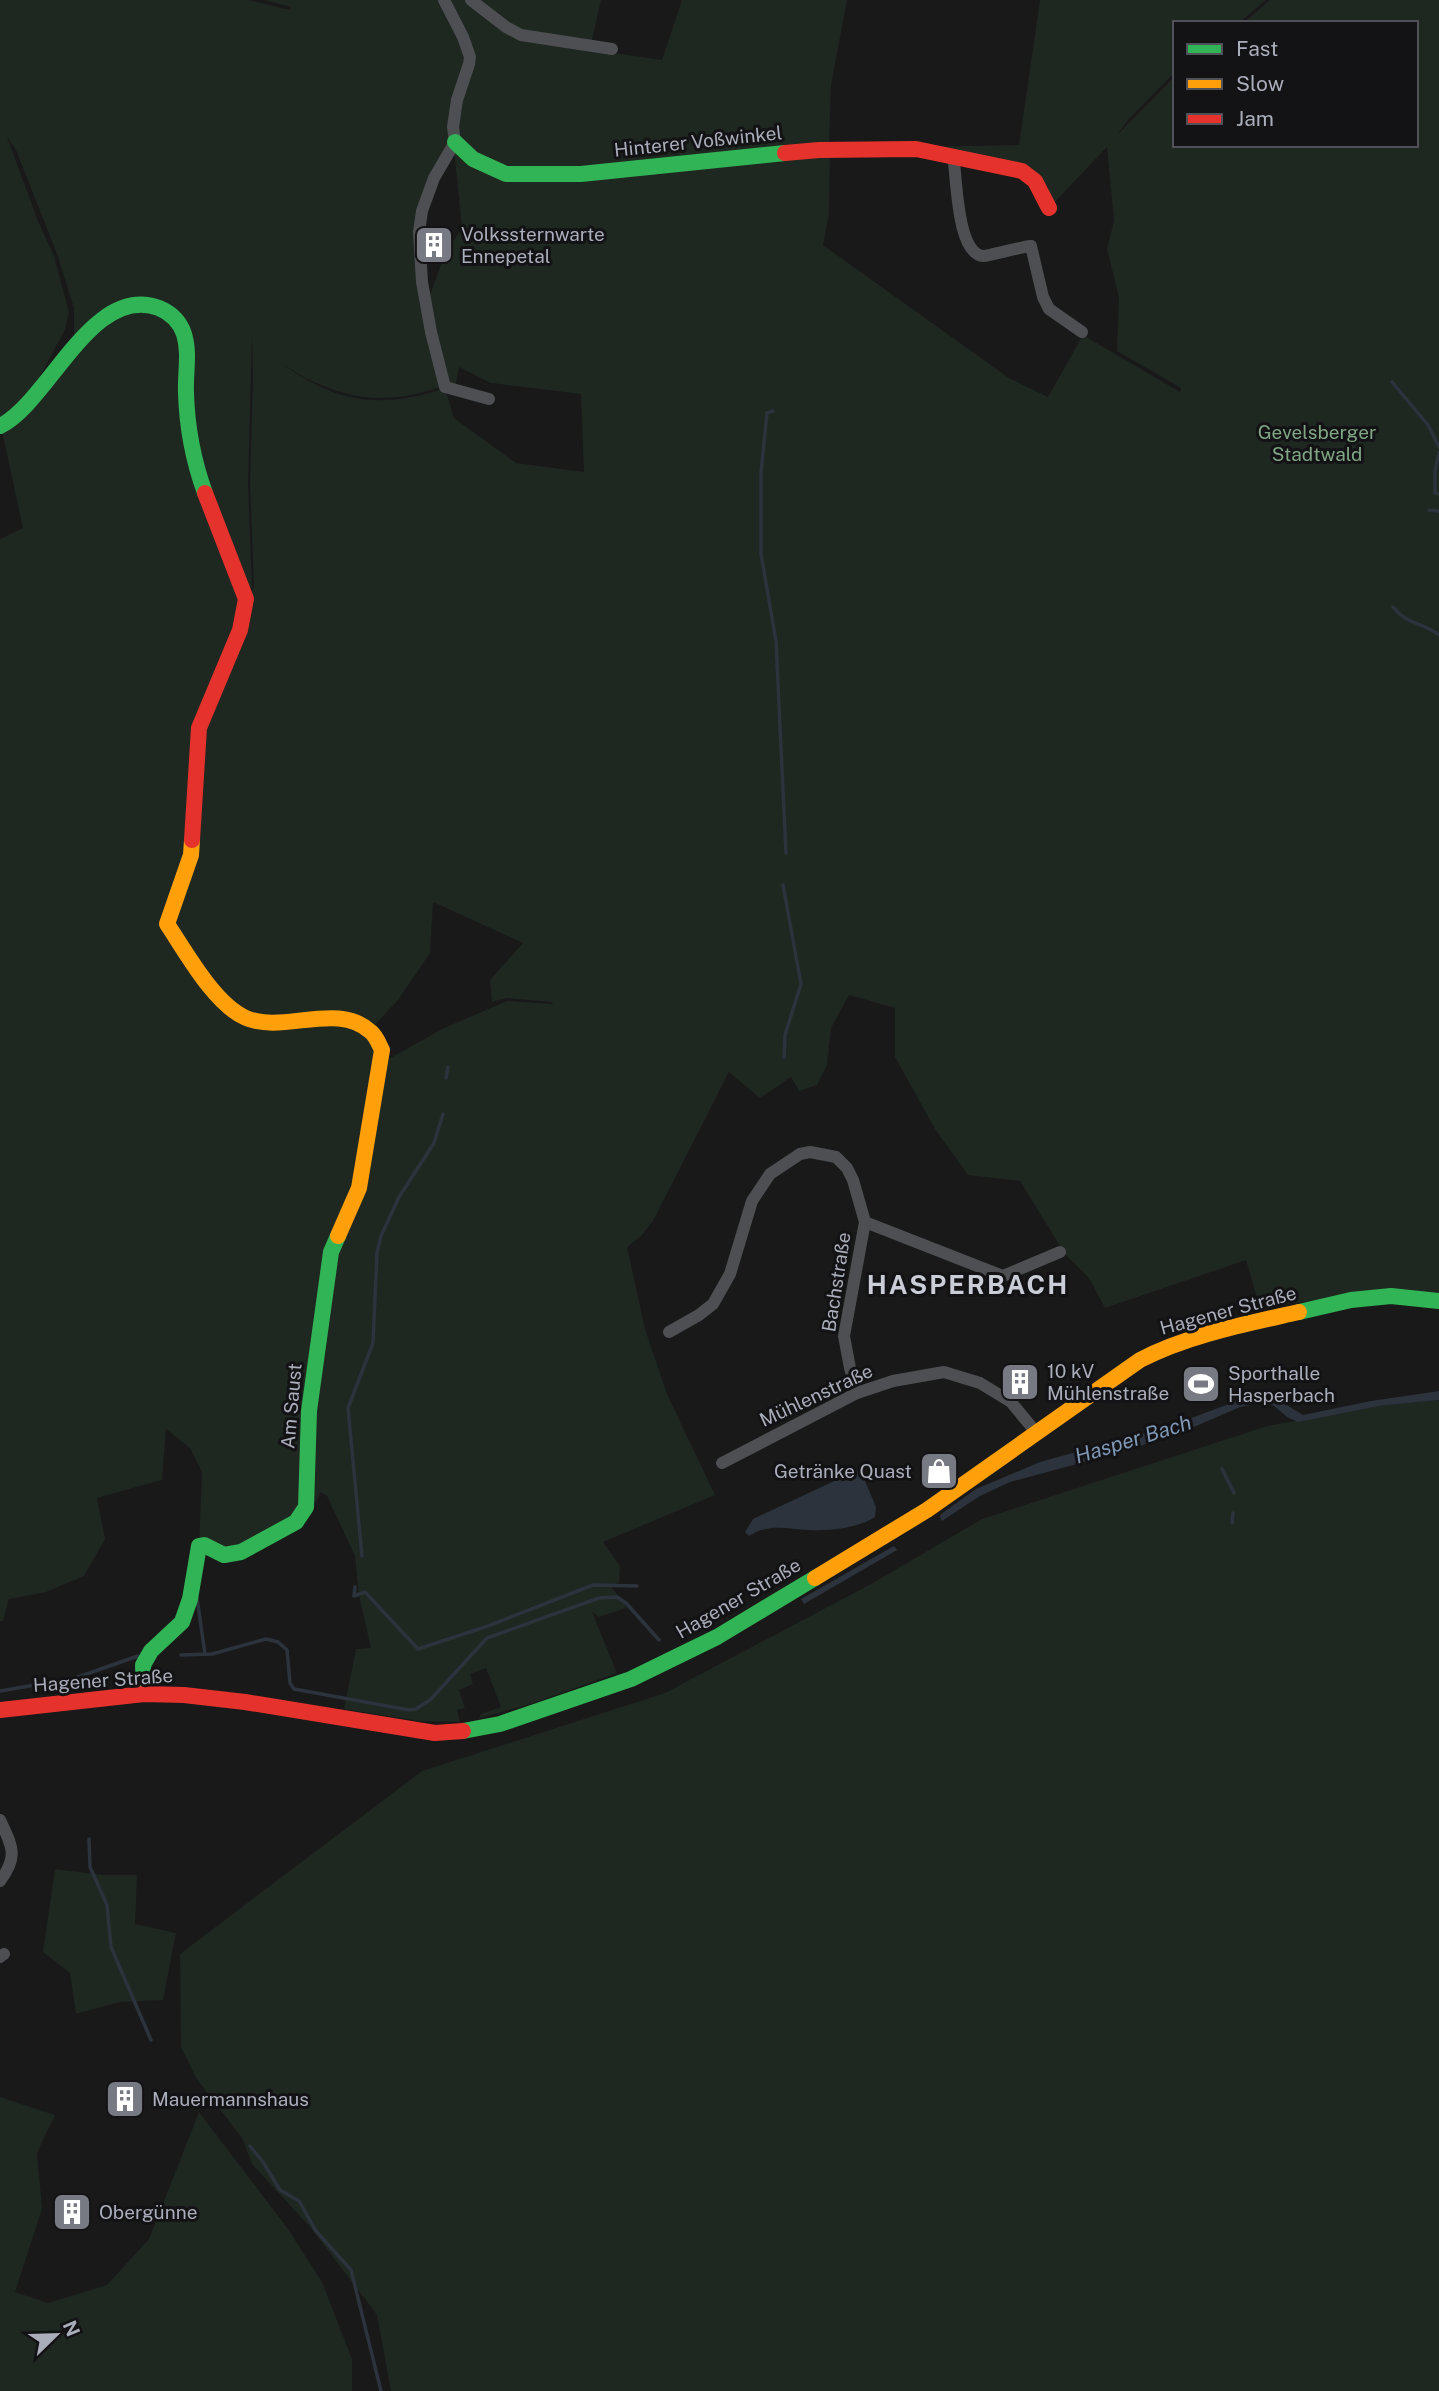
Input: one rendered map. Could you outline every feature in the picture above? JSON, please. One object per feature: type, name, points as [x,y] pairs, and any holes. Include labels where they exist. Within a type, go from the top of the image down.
[{"type":"street","points":[[444,0],[470,57],[457,100],[453,127],[455,142],[434,178],[422,211],[419,232],[422,282],[445,387],[489,399]]},
{"type":"street","points":[[471,0],[521,35],[612,49]]},
{"type":"street","name":"Hinterer Voßwinkel","points":[[455,142],[473,159],[506,174],[582,174],[819,150],[916,149],[1022,170],[1035,181],[1049,208]]},
{"type":"street","points":[[953,156],[958,180],[960,222],[975,253],[983,256],[1031,246],[1043,297],[1049,309],[1082,332]]},
{"type":"street","name":"Am Saust","points":[[0,426],[21,414],[86,334],[118,309],[140,304],[150,306],[170,315],[180,325],[187,345],[186,393],[195,468],[246,599],[244,617],[203,711],[199,728],[191,855],[167,925],[225,1003],[246,1017],[268,1023],[350,1019],[372,1029],[382,1050],[359,1188],[331,1252],[309,1410],[306,1507],[296,1522],[239,1552],[219,1554],[204,1545],[199,1546],[190,1599],[182,1622],[151,1650],[143,1665],[144,1695]]},
{"type":"street","name":"Bachstraße","points":[[669,1332],[713,1304],[730,1274],[752,1201],[770,1174],[788,1161],[810,1152],[836,1157],[847,1168],[853,1180],[865,1222],[844,1336],[857,1393]]},
{"type":"street","points":[[865,1222],[1003,1276],[1060,1252]]},
{"type":"street","name":"Hagener Straße","points":[[0,1710],[144,1695],[184,1695],[245,1702],[435,1733],[468,1731],[500,1724],[631,1679],[718,1637],[909,1521],[1140,1360],[1198,1336],[1351,1300],[1391,1296],[1439,1301]]},
{"type":"street","name":"Mühlenstraße","points":[[722,1463],[857,1393],[893,1381],[944,1371],[980,1383],[1011,1402],[1035,1432]]},
{"type":"street","points":[[0,1820],[13,1847],[10,1865],[0,1881]]},
{"type":"green space","name":"Gevelsberger Stadtwald","points":[[0,0],[249,0],[290,10],[291,7],[264,0],[443,0],[463,39],[468,64],[455,100],[451,128],[453,141],[424,198],[417,233],[420,284],[429,334],[444,386],[391,398],[358,396],[325,387],[284,365],[304,378],[323,388],[362,399],[401,399],[445,388],[454,418],[516,463],[584,472],[581,394],[491,383],[459,367],[455,388],[446,384],[428,301],[445,253],[462,228],[454,149],[456,147],[470,160],[505,176],[581,175],[830,151],[829,214],[823,245],[1009,378],[1048,397],[1083,335],[1180,392],[1181,388],[1117,351],[1119,298],[1107,249],[1114,221],[1107,147],[1049,208],[1035,181],[1023,169],[915,147],[1019,145],[1040,0],[1266,0],[1241,21],[1173,21],[1173,74],[1116,136],[1173,78],[1173,147],[1418,147],[1418,21],[1245,21],[1270,0],[1439,0],[1439,1296],[1390,1290],[1260,1308],[1246,1260],[1105,1308],[1089,1278],[1065,1254],[1020,1181],[968,1175],[935,1129],[895,1057],[895,1008],[849,995],[831,1028],[827,1065],[817,1085],[799,1091],[791,1077],[760,1098],[729,1072],[653,1221],[641,1236],[627,1247],[645,1329],[667,1394],[715,1495],[603,1542],[620,1566],[619,1582],[612,1588],[626,1608],[599,1617],[592,1612],[617,1673],[531,1704],[479,1718],[481,1714],[501,1707],[486,1668],[470,1674],[473,1684],[459,1690],[465,1708],[457,1710],[460,1722],[419,1721],[344,1709],[356,1649],[371,1648],[359,1596],[355,1556],[327,1496],[320,1492],[319,1497],[296,1522],[240,1552],[221,1555],[199,1546],[202,1472],[190,1448],[166,1429],[162,1480],[97,1498],[105,1539],[84,1576],[46,1592],[9,1599],[3,1621],[0,1621],[0,539],[23,528],[1,426],[24,413],[46,382],[87,335],[118,311],[139,306],[169,316],[179,325],[186,345],[185,393],[193,467],[229,557],[232,556],[196,459],[190,421],[187,338],[182,325],[176,318],[150,306],[137,305],[125,307],[113,312],[93,327],[74,348],[74,308],[57,254],[16,150],[7,137],[54,256],[69,312],[65,330],[16,414],[0,418]],"holes":[[[252,333],[250,483],[254,587],[247,598],[246,617],[205,713],[194,805],[199,728],[203,711],[244,617],[245,599],[252,587],[248,483]],[[433,902],[523,943],[490,980],[492,1002],[506,998],[553,1004],[507,1001],[442,1029],[380,1064],[372,1132],[360,1188],[333,1252],[315,1372],[330,1253],[358,1188],[380,1049],[369,1029],[350,1020],[266,1023],[351,1018],[372,1028],[398,1000],[430,953]]]},
{"type":"green space","points":[[446,0],[470,0],[504,28],[614,53],[662,60],[682,0],[847,0],[831,85],[829,147],[653,163],[507,172],[474,158],[455,127],[471,65]]},
{"type":"green space","points":[[473,0],[601,0],[591,44],[522,33]]},
{"type":"green space","points":[[1439,1400],[1439,2391],[391,2391],[377,2315],[311,2228],[252,2164],[242,2138],[196,2078],[181,2047],[180,1954],[422,1771],[665,1693],[871,1584],[982,1519],[1267,1426],[1379,1406]]},
{"type":"green space","points":[[55,1869],[102,1875],[137,1875],[135,1924],[176,1933],[163,2000],[120,2002],[76,2014],[70,1973],[43,1952]]},
{"type":"green space","points":[[0,2097],[55,2115],[37,2153],[42,2209],[15,2292],[48,2303],[107,2285],[149,2239],[199,2112],[288,2229],[322,2282],[352,2359],[352,2391],[0,2391]]},
{"type":"water","points":[[1439,1391],[1439,1400],[1379,1406],[1298,1422],[1273,1405],[1240,1407],[1187,1430],[1125,1451],[1010,1482],[980,1496],[942,1521],[940,1517],[976,1489],[1040,1462],[1167,1427],[1237,1401],[1257,1397],[1277,1399],[1303,1415]]},
{"type":"water","points":[[860,1469],[876,1507],[875,1517],[868,1521],[835,1529],[771,1528],[749,1536],[745,1532],[753,1519]]},
{"type":"water","points":[[894,1546],[897,1550],[804,1604],[801,1599]]},
{"type":"waterway","points":[[1392,382],[1428,425],[1439,447]]},
{"type":"waterway","points":[[773,411],[767,413],[761,473],[761,554],[776,641],[786,853]]},
{"type":"waterway","points":[[1439,453],[1435,471],[1435,493],[1439,494]]},
{"type":"waterway","points":[[1429,510],[1439,511]]},
{"type":"waterway","points":[[1393,607],[1404,617],[1439,635]]},
{"type":"waterway","points":[[783,885],[801,984],[785,1035],[784,1057]]},
{"type":"waterway","points":[[446,1078],[448,1067]]},
{"type":"waterway","points":[[362,1556],[348,1408],[373,1343],[377,1253],[381,1236],[399,1197],[434,1143],[443,1114]]},
{"type":"waterway","points":[[1222,1469],[1234,1493]]},
{"type":"waterway","points":[[1232,1523],[1233,1513]]},
{"type":"waterway","points":[[355,1587],[354,1596],[365,1592],[418,1649],[488,1626],[593,1585],[637,1586]]},
{"type":"waterway","name":"Hasper Bach","points":[[181,1655],[212,1654],[266,1639],[278,1642],[287,1650],[290,1683],[294,1689],[409,1710],[416,1709],[430,1700],[487,1638],[599,1598],[617,1597],[626,1603],[659,1640]]},
{"type":"waterway","points":[[197,1598],[205,1654]]},
{"type":"waterway","name":"Hasper Bach","points":[[0,1691],[75,1678],[138,1656]]},
{"type":"waterway","points":[[89,1839],[90,1867],[107,1905],[111,1947],[151,2040]]},
{"type":"waterway","points":[[250,2146],[280,2190],[299,2201],[316,2231],[351,2270],[381,2391]]},
{"type":"traffic: fast","points":[[455,142],[473,159],[506,174],[581,174],[785,153]]},
{"type":"traffic: fast","points":[[0,426],[18,413],[36,394],[92,328],[113,313],[135,305],[159,308],[174,318],[184,334],[187,349],[189,431],[205,493]]},
{"type":"traffic: fast","points":[[144,1694],[143,1665],[151,1651],[182,1622],[190,1599],[199,1546],[204,1545],[224,1555],[241,1552],[296,1522],[306,1507],[309,1411],[331,1252],[338,1236]]},
{"type":"traffic: fast","points":[[1299,1312],[1351,1300],[1391,1296],[1439,1301]]},
{"type":"traffic: fast","points":[[463,1731],[500,1724],[631,1679],[717,1637],[815,1578]]},
{"type":"traffic: slow","points":[[192,840],[191,855],[167,924],[212,989],[234,1011],[261,1022],[327,1018],[358,1023],[373,1034],[382,1050],[359,1188],[338,1236]]},
{"type":"traffic: slow","points":[[815,1578],[927,1510],[1140,1360],[1197,1337],[1299,1312]]},
{"type":"traffic: jam","points":[[785,153],[916,149],[1022,171],[1035,181],[1049,208]]},
{"type":"traffic: jam","points":[[192,840],[199,728],[240,630],[246,599],[205,493]]},
{"type":"traffic: jam","points":[[0,1710],[144,1694],[184,1695],[245,1702],[435,1733],[463,1731]]},
{"type":"place","name":"Volkssternwarte Ennepetal","points":[[434,245]]},
{"type":"place","name":"10 kV Mühlenstraße","points":[[1020,1382]]},
{"type":"place","name":"Sporthalle Hasperbach","points":[[1201,1384]]},
{"type":"place","name":"Getränke Quast","points":[[939,1471]]},
{"type":"place","name":"Mauermannshaus","points":[[125,2099]]},
{"type":"place","name":"Obergünne","points":[[72,2212]]},
{"type":"district","name":"HASPERBACH","points":[[968,1284]]}]
